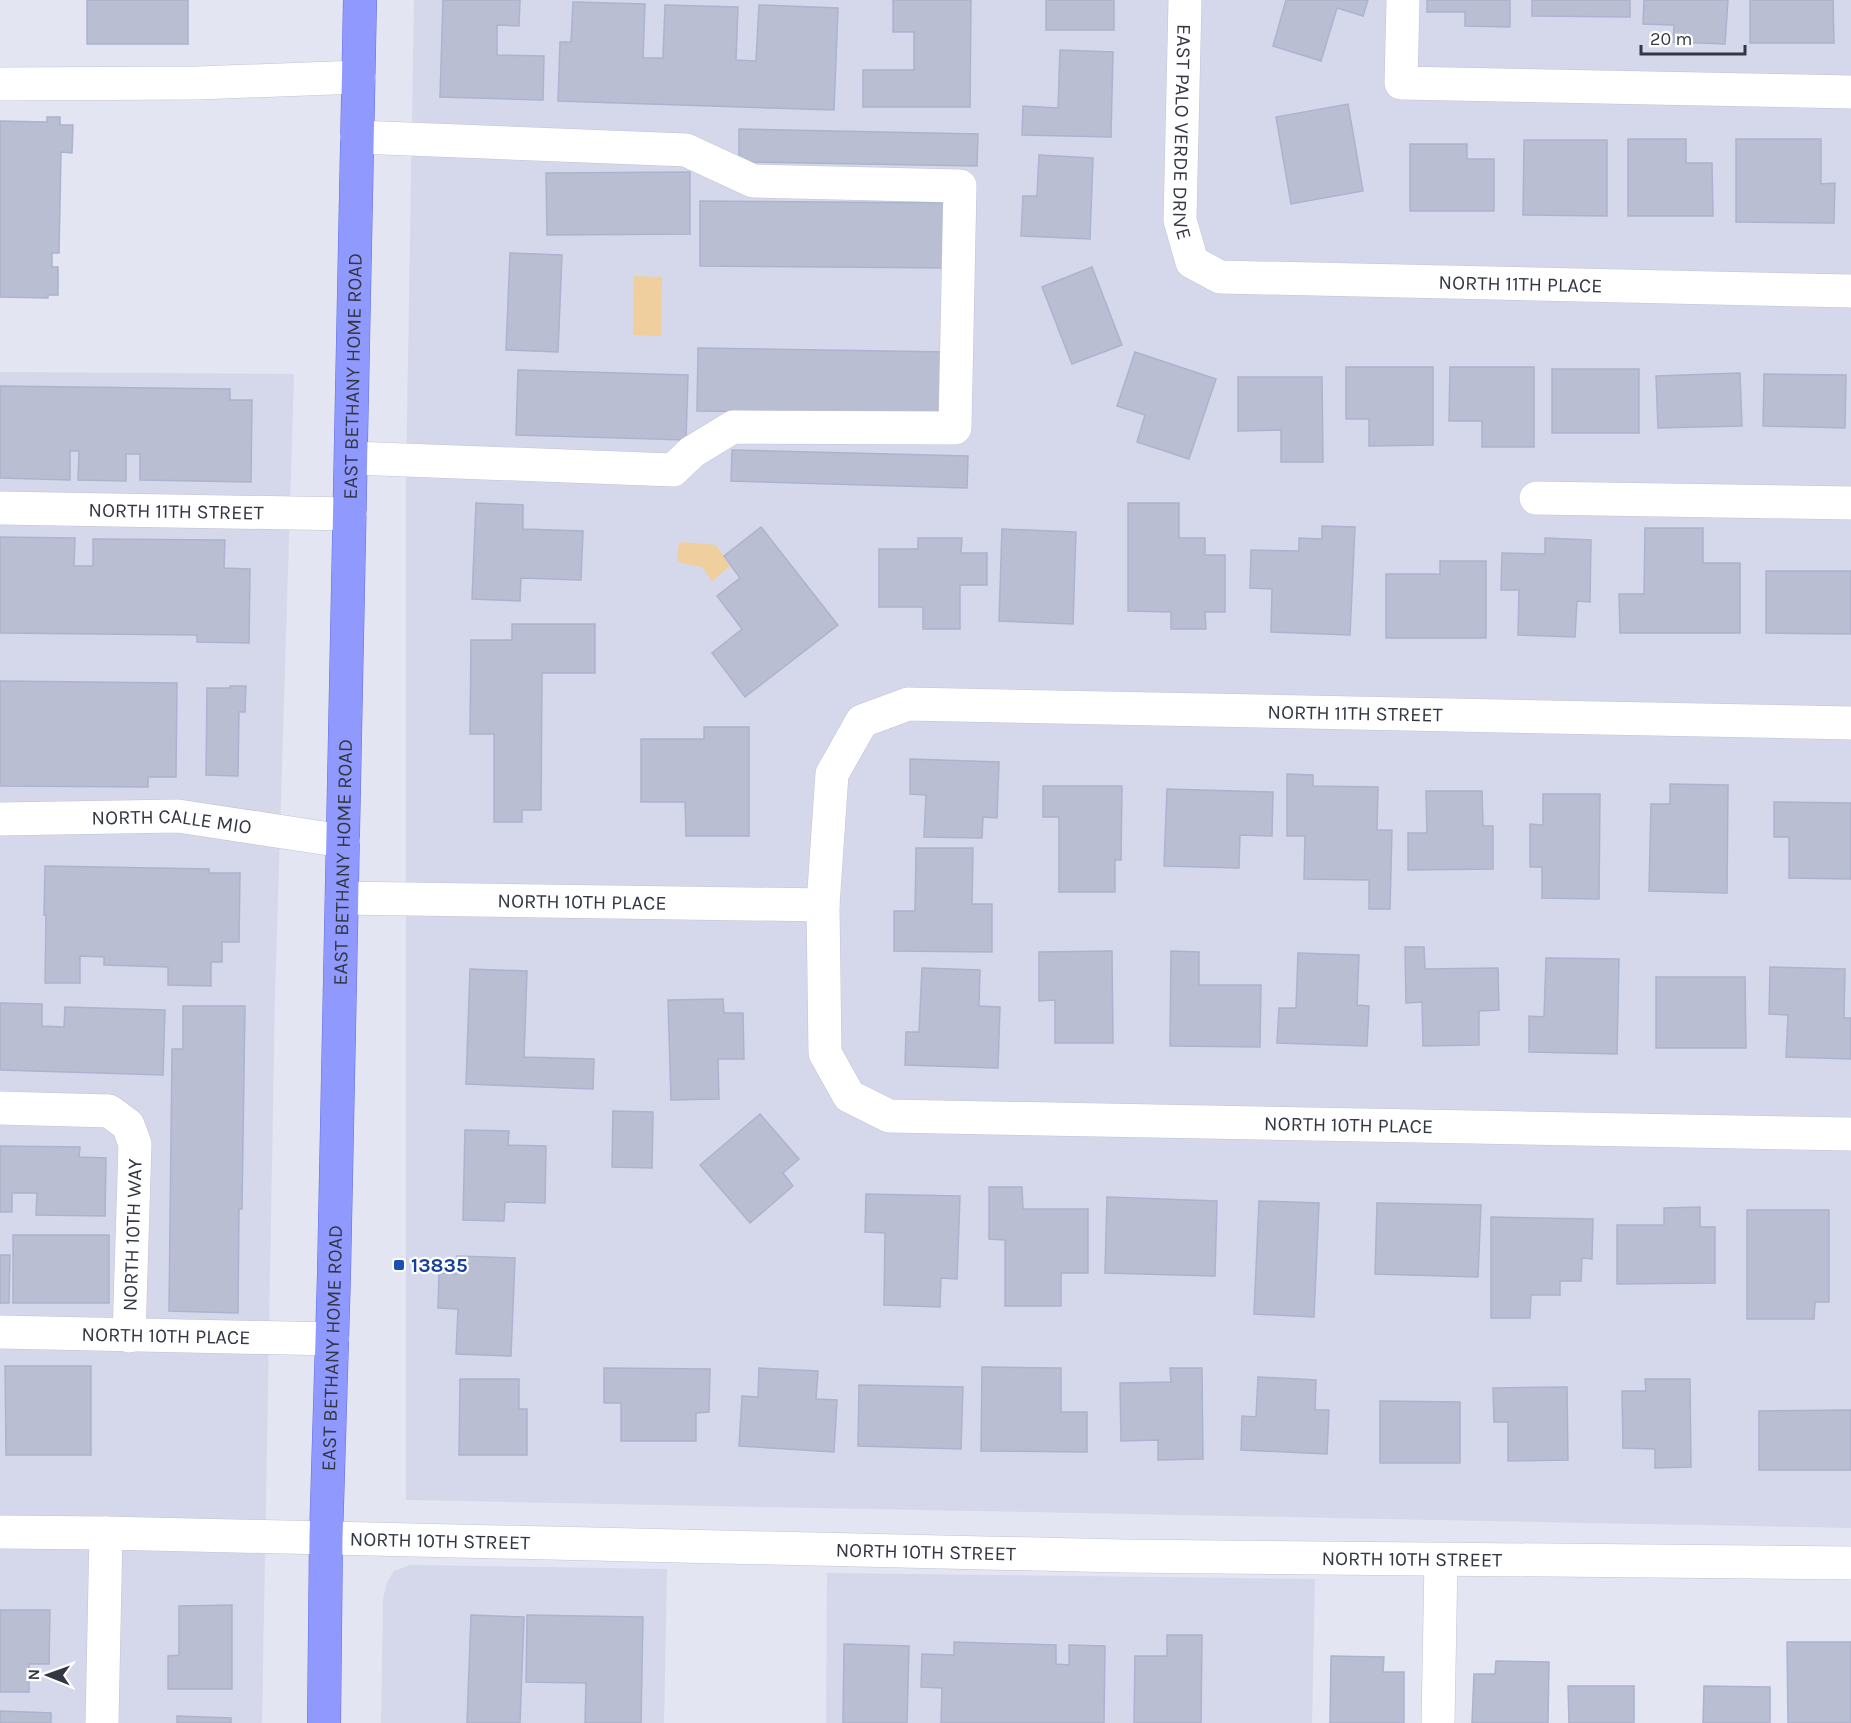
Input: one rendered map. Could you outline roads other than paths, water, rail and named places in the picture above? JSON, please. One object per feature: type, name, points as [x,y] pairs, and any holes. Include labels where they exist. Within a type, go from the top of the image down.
[{"type":"main road","name":"EAST BETHANY HOME ROAD","points":[[324,1723],[326,1538],[352,458],[360,0]]},
{"type":"street","name":"EAST PALO VERDE DRIVE","points":[[1185,0],[1180,220],[1192,262]]},
{"type":"street","points":[[1403,0],[1401,83],[1851,92]]},
{"type":"street","points":[[0,84],[198,83],[359,77]]},
{"type":"street","points":[[352,458],[673,470],[692,452],[734,428],[955,428],[960,186],[753,181],[686,150],[357,138]]},
{"type":"street","name":"NORTH 11TH PLACE","points":[[1192,262],[1220,277],[1851,291]]},
{"type":"street","points":[[1536,498],[1851,503]]},
{"type":"street","name":"NORTH 11TH STREET","points":[[0,508],[350,514]]},
{"type":"street","name":"NORTH 11TH STREET","points":[[823,905],[832,774],[862,721],[908,704],[1851,723]]},
{"type":"street","name":"NORTH CALLE MIO","points":[[0,819],[178,816],[343,841]]},
{"type":"street","name":"NORTH 10TH PLACE","points":[[342,898],[823,905],[825,1053],[849,1096],[889,1116],[1851,1134]]},
{"type":"street","name":"NORTH 10TH WAY","points":[[0,1108],[109,1111],[128,1125],[135,1144],[129,1336]]},
{"type":"street","name":"NORTH 10TH PLACE","points":[[0,1332],[332,1339]]},
{"type":"street","name":"NORTH 10TH STREET","points":[[0,1532],[1099,1556],[1851,1563]]},
{"type":"street","points":[[102,1723],[106,1533]]},
{"type":"street","points":[[1437,1723],[1441,1560]]},
{"type":"place","name":"13835","points":[[399,1265]]}]
